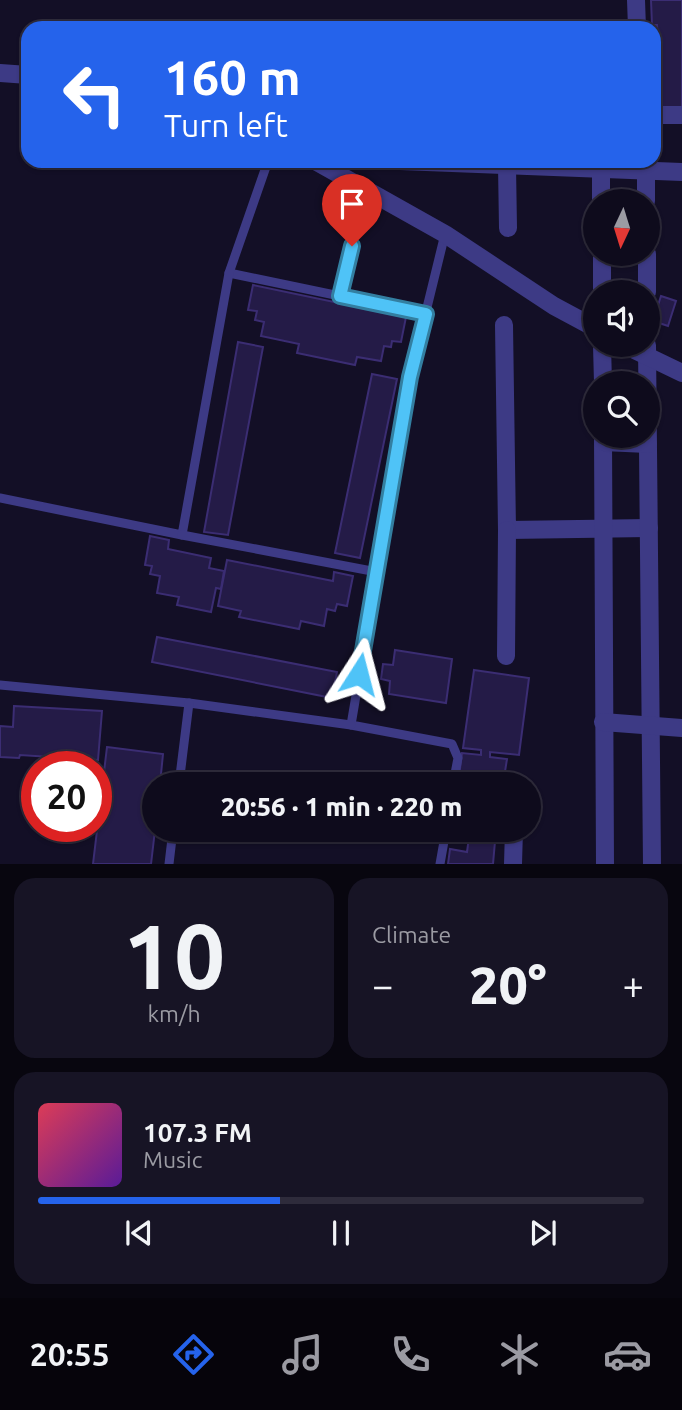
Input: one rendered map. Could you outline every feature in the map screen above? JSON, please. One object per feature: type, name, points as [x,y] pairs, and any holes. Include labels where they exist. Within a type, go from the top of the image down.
[{"type":"street","points":[[636,0],[637,21]]},
{"type":"street","points":[[0,73],[21,74]]},
{"type":"street","points":[[661,115],[682,115]]},
{"type":"street","points":[[327,168],[445,234],[554,306],[583,322]]},
{"type":"street","points":[[507,168],[508,229]]},
{"type":"street","points":[[601,168],[601,189]]},
{"type":"street","points":[[646,168],[646,189]]},
{"type":"street","points":[[658,168],[682,172]]},
{"type":"street","points":[[505,325],[506,656]]},
{"type":"street","points":[[657,357],[682,373]]},
{"type":"street","points":[[603,448],[605,864]]},
{"type":"street","points":[[648,448],[652,864]]},
{"type":"street","points":[[507,530],[649,528]]},
{"type":"street","points":[[603,722],[682,728]]},
{"type":"street","points":[[513,864],[514,842]]},
{"type":"lane","points":[[182,535],[229,273],[266,168]]},
{"type":"lane","points":[[340,296],[358,220]]},
{"type":"lane","points":[[351,725],[410,377],[445,234]]},
{"type":"lane","points":[[229,273],[426,314]]},
{"type":"lane","points":[[0,498],[377,572]]},
{"type":"lane","points":[[0,685],[188,703],[351,725],[452,744],[458,758],[455,772]]},
{"type":"lane","points":[[180,772],[188,703]]},
{"type":"lane","points":[[169,864],[172,842]]},
{"type":"lane","points":[[440,864],[444,842]]},
{"type":"building","points":[[651,0],[682,0],[682,108],[661,110],[661,21],[652,21]]},
{"type":"building","points":[[253,285],[406,317],[401,342],[392,341],[391,347],[384,346],[381,361],[357,357],[355,365],[297,353],[299,344],[261,336],[264,322],[255,320],[257,311],[248,310]]},
{"type":"building","points":[[661,296],[676,301],[668,326],[660,323]]},
{"type":"building","points":[[238,342],[263,347],[228,535],[204,532]]},
{"type":"building","points":[[372,374],[397,379],[360,558],[335,553]]},
{"type":"building","points":[[150,536],[169,540],[168,549],[211,558],[209,568],[224,571],[221,589],[216,588],[211,612],[177,605],[179,597],[157,593],[160,576],[150,574],[152,566],[145,565]]},
{"type":"building","points":[[227,560],[333,581],[334,572],[353,576],[347,606],[337,604],[335,611],[327,609],[324,626],[301,621],[299,629],[239,617],[241,611],[218,606]]},
{"type":"building","points":[[157,637],[337,672],[332,698],[152,662]]},
{"type":"building","points":[[395,650],[452,659],[446,703],[389,694],[390,681],[381,679],[383,664],[393,665]]},
{"type":"building","points":[[474,670],[529,678],[519,755],[490,752],[490,757],[507,759],[505,772],[460,772],[462,753],[481,755],[481,750],[463,748]]},
{"type":"building","points":[[14,706],[102,711],[99,751],[21,751],[19,758],[0,757],[0,726],[13,727]]},
{"type":"building","points":[[107,747],[163,754],[161,772],[142,772],[142,842],[154,842],[151,864],[93,864],[96,842],[112,842],[112,751],[107,751]]},
{"type":"building","points":[[468,842],[495,842],[493,864],[448,864],[450,849],[467,852]]},
{"type":"route","points":[[352,246],[340,296],[426,314],[410,377],[359,674]]}]
